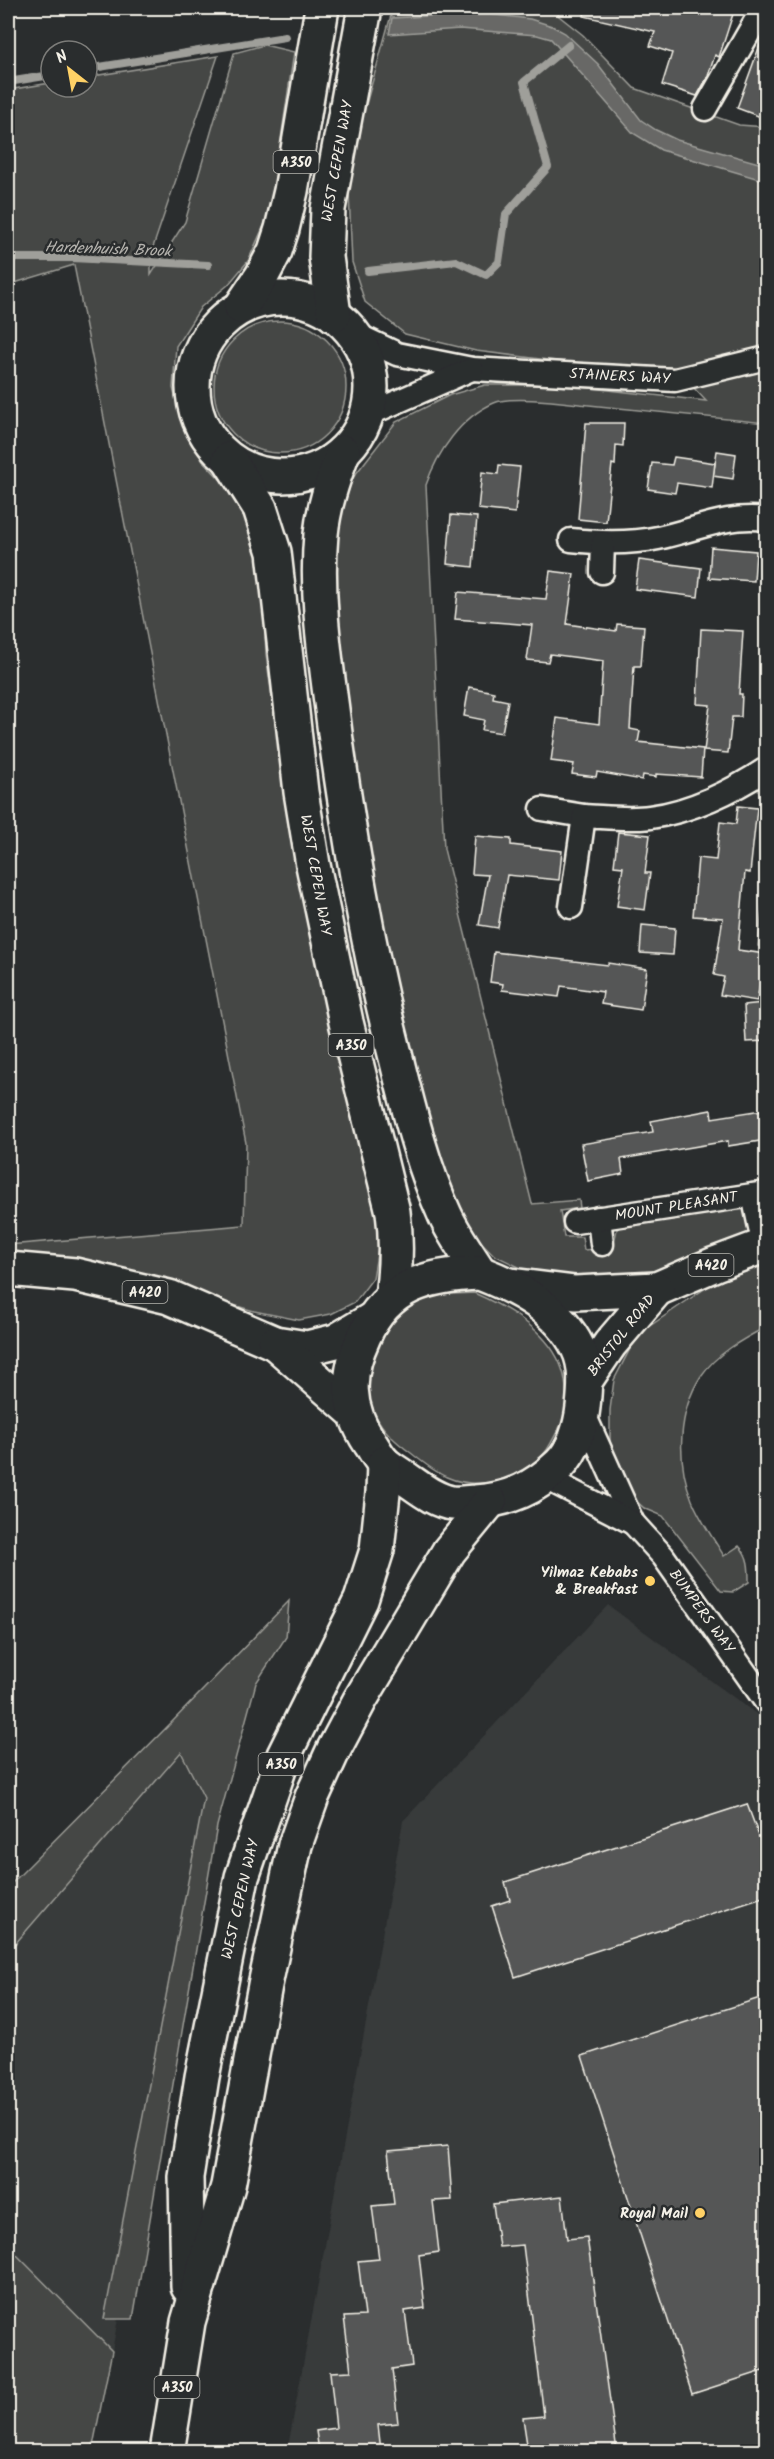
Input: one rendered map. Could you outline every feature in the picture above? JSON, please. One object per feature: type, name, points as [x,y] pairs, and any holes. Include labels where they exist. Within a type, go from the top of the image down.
[{"type":"main road","name":"A350","points":[[241,307],[262,276],[275,251],[282,229],[291,191],[322,8]]},
{"type":"main road","name":"WEST CEPEN WAY","points":[[344,325],[326,257],[328,209],[365,8]]},
{"type":"main road","points":[[267,298],[295,298],[321,306],[344,325],[365,353],[371,373],[371,395],[367,416],[357,435],[343,452],[322,466],[298,475],[274,476],[258,472],[229,459],[210,441],[198,418],[192,393],[195,367],[204,343],[220,322],[241,307],[267,298]]},
{"type":"main road","name":"A350","points":[[343,452],[328,491],[324,513],[320,580],[328,679],[351,852],[381,1001],[428,1171],[452,1228],[480,1273]]},
{"type":"main road","name":"WEST CEPEN WAY","points":[[229,459],[260,507],[274,552],[301,792],[313,865],[343,1010],[393,1212],[397,1238],[392,1296]]},
{"type":"main road","name":"BRISTOL ROAD","points":[[511,1285],[574,1293],[657,1289],[765,1246]]},
{"type":"main road","name":"A420","points":[[8,1269],[75,1275],[169,1297],[275,1343],[307,1347],[336,1341],[371,1320]]},
{"type":"main road","points":[[480,1273],[511,1285],[545,1307],[563,1326],[579,1349],[584,1397],[578,1434],[565,1459],[546,1478],[519,1494],[490,1501],[451,1503],[426,1493],[384,1463],[367,1439],[355,1413],[350,1387],[352,1364],[371,1320],[392,1296],[419,1282],[448,1274],[480,1273]]},
{"type":"main road","name":"BRISTOL ROAD","points":[[584,1397],[610,1344],[657,1289]]},
{"type":"main road","name":"A420","points":[[275,1343],[355,1413]]},
{"type":"main road","name":"WEST CEPEN WAY","points":[[188,2322],[186,2177],[202,2077],[242,1877],[284,1755],[362,1600],[377,1550],[384,1493],[384,1463]]},
{"type":"main road","name":"WEST CEPEN WAY","points":[[167,2451],[188,2322],[228,2186],[284,1890],[295,1845],[312,1797],[360,1700],[449,1551],[490,1501]]},
{"type":"street","points":[[705,110],[763,8]]},
{"type":"street","name":"STAINERS WAY","points":[[344,325],[397,354],[472,369],[675,380],[766,358]]},
{"type":"street","name":"STAINERS WAY","points":[[367,416],[472,369]]},
{"type":"street","points":[[571,540],[603,543],[637,542],[713,522],[736,518],[766,519]]},
{"type":"street","points":[[602,572],[603,543]]},
{"type":"street","points":[[542,809],[584,816],[649,818],[671,813],[726,791],[766,770]]},
{"type":"street","points":[[571,907],[584,816]]},
{"type":"street","name":"MOUNT PLEASANT","points":[[575,1222],[760,1194],[765,1246]]},
{"type":"street","name":"MOUNT PLEASANT","points":[[599,1218],[602,1244]]},
{"type":"street","name":"BUMPERS WAY","points":[[584,1397],[633,1523],[670,1565],[766,1702]]},
{"type":"street","name":"BUMPERS WAY","points":[[546,1478],[633,1523]]},
{"type":"shaded area","points":[[393,8],[556,8],[559,16],[583,35],[634,88],[739,125],[766,127],[766,423],[554,401],[502,401],[482,409],[461,427],[444,449],[426,485],[444,849],[532,1204],[579,1200],[580,1208],[560,1211],[564,1237],[582,1237],[584,1250],[613,1247],[618,1225],[766,1203],[766,1327],[739,1342],[707,1368],[693,1390],[682,1437],[683,1469],[699,1515],[724,1556],[739,1546],[747,1558],[749,1582],[733,1592],[721,1591],[663,1516],[644,1508],[633,1498],[610,1449],[610,1410],[614,1380],[630,1349],[644,1330],[713,1283],[665,1268],[628,1282],[544,1279],[494,1255],[460,1220],[407,1064],[351,751],[333,561],[345,493],[355,475],[396,422],[450,395],[485,385],[564,385],[706,401],[679,372],[572,363],[476,351],[405,334],[365,302],[352,262],[348,169]]},
{"type":"shaded area","points":[[479,13],[530,19],[565,33],[598,64],[641,120],[677,140],[766,165],[766,181],[661,150],[633,133],[551,39],[537,35],[460,29],[389,34],[392,18]]},
{"type":"shaded area","points":[[264,45],[294,52],[270,212],[248,261],[228,285],[201,307],[176,346],[173,388],[181,420],[202,460],[239,499],[261,545],[266,654],[292,845],[341,1067],[373,1175],[379,1242],[373,1278],[355,1302],[331,1314],[299,1320],[254,1311],[175,1288],[8,1254],[8,1245],[244,1225],[246,1143],[74,265],[8,285],[8,90],[39,85],[39,99],[99,99],[99,75],[218,56],[151,253],[151,275],[185,222],[234,53]]},
{"type":"shaded area","points":[[280,321],[305,326],[327,340],[341,362],[346,387],[341,412],[327,434],[305,448],[280,453],[255,448],[233,434],[219,412],[214,387],[219,362],[233,340],[255,326]]},
{"type":"shaded area","points":[[766,875],[766,948],[758,946]]},
{"type":"shaded area","points":[[474,1293],[507,1310],[538,1332],[559,1361],[565,1379],[564,1416],[548,1448],[540,1458],[510,1480],[502,1482],[465,1483],[438,1473],[390,1436],[378,1420],[370,1399],[369,1367],[373,1352],[380,1337],[400,1312],[412,1303],[427,1297]]},
{"type":"shaded area","points":[[289,1601],[286,1637],[256,1683],[217,1826],[133,2319],[104,2319],[204,1798],[181,1752],[8,1952],[8,1887]]},
{"type":"shaded area","points":[[608,1605],[766,1721],[766,2451],[287,2452],[403,1821]]},
{"type":"shaded area","points":[[181,1752],[204,1798],[104,2319],[118,2319],[112,2351],[8,2246],[8,1952]]},
{"type":"shaded area","points":[[8,2246],[112,2351],[92,2451],[8,2451]]},
{"type":"building","points":[[585,8],[735,8],[719,57],[715,55],[708,76],[697,96],[662,85],[672,53],[650,46],[655,32],[584,16]]},
{"type":"building","points":[[764,34],[766,34],[766,119],[737,108]]},
{"type":"building","points":[[586,423],[624,423],[623,446],[616,445],[615,465],[612,464],[606,522],[578,519]]},
{"type":"building","points":[[717,451],[736,454],[733,479],[713,476]]},
{"type":"building","points":[[674,457],[715,463],[712,488],[677,483],[675,493],[648,489],[652,463],[672,465]]},
{"type":"building","points":[[499,465],[520,467],[515,513],[478,509],[482,472],[498,474]]},
{"type":"building","points":[[451,515],[477,517],[473,567],[447,564]]},
{"type":"building","points":[[711,547],[756,551],[754,581],[709,578]]},
{"type":"building","points":[[639,560],[701,568],[698,597],[635,589]]},
{"type":"building","points":[[550,571],[574,574],[567,624],[616,631],[617,624],[644,626],[641,666],[634,666],[630,729],[640,731],[638,742],[703,749],[701,777],[656,774],[656,777],[643,775],[642,780],[597,772],[596,777],[572,774],[574,764],[551,761],[557,718],[599,724],[603,661],[550,654],[548,662],[527,660],[532,625],[455,619],[458,592],[546,599]]},
{"type":"building","points":[[701,629],[743,631],[739,694],[742,694],[741,717],[732,717],[728,753],[704,751],[710,705],[697,704]]},
{"type":"building","points":[[469,687],[494,692],[493,698],[508,701],[502,733],[482,730],[484,720],[464,716]]},
{"type":"building","points":[[738,806],[757,808],[750,873],[745,872],[738,950],[765,954],[757,1001],[720,995],[724,977],[714,975],[723,918],[693,916],[698,858],[716,860],[720,822],[736,824]]},
{"type":"building","points":[[618,832],[650,835],[645,873],[650,873],[645,910],[617,906],[623,867],[614,866]]},
{"type":"building","points":[[475,836],[511,839],[511,845],[562,851],[559,880],[507,875],[498,928],[479,925],[488,875],[472,874]]},
{"type":"building","points":[[642,925],[675,928],[673,955],[640,953]]},
{"type":"building","points":[[494,952],[647,969],[641,1010],[601,1004],[603,992],[561,986],[559,997],[502,990],[503,984],[490,982]]},
{"type":"building","points":[[763,1003],[765,1041],[746,1042],[744,1005]]},
{"type":"building","points":[[711,1110],[712,1118],[762,1110],[766,1140],[728,1146],[728,1141],[621,1159],[623,1174],[588,1181],[581,1144],[653,1132],[651,1121]]},
{"type":"building","points":[[747,1804],[766,1855],[766,1896],[515,1977],[492,1906],[510,1900],[505,1882]]},
{"type":"building","name":"Royal Mail","points":[[766,1996],[766,2370],[692,2394],[582,2056]]},
{"type":"building","points":[[448,2146],[452,2200],[433,2201],[439,2252],[419,2255],[425,2308],[405,2311],[412,2366],[392,2369],[398,2423],[378,2425],[381,2451],[319,2451],[316,2431],[336,2428],[330,2372],[351,2371],[344,2317],[365,2316],[358,2261],[379,2259],[372,2206],[394,2204],[388,2151]]},
{"type":"building","points":[[562,2196],[567,2239],[587,2237],[617,2451],[528,2451],[523,2418],[544,2416],[523,2245],[499,2247],[493,2204]]},
{"type":"waterway","points":[[99,67],[285,37]]},
{"type":"waterway","name":"Hardenhuish Brook","points":[[368,271],[456,261],[486,275],[499,262],[506,214],[548,167],[524,82],[569,45]]},
{"type":"waterway","points":[[8,82],[39,77]]},
{"type":"waterway","name":"Hardenhuish Brook","points":[[8,258],[72,258],[208,265]]},
{"type":"place","name":"Yilmaz Kebabs & Breakfast","points":[[650,1581]]},
{"type":"place","name":"Royal Mail","points":[[700,2213]]}]
